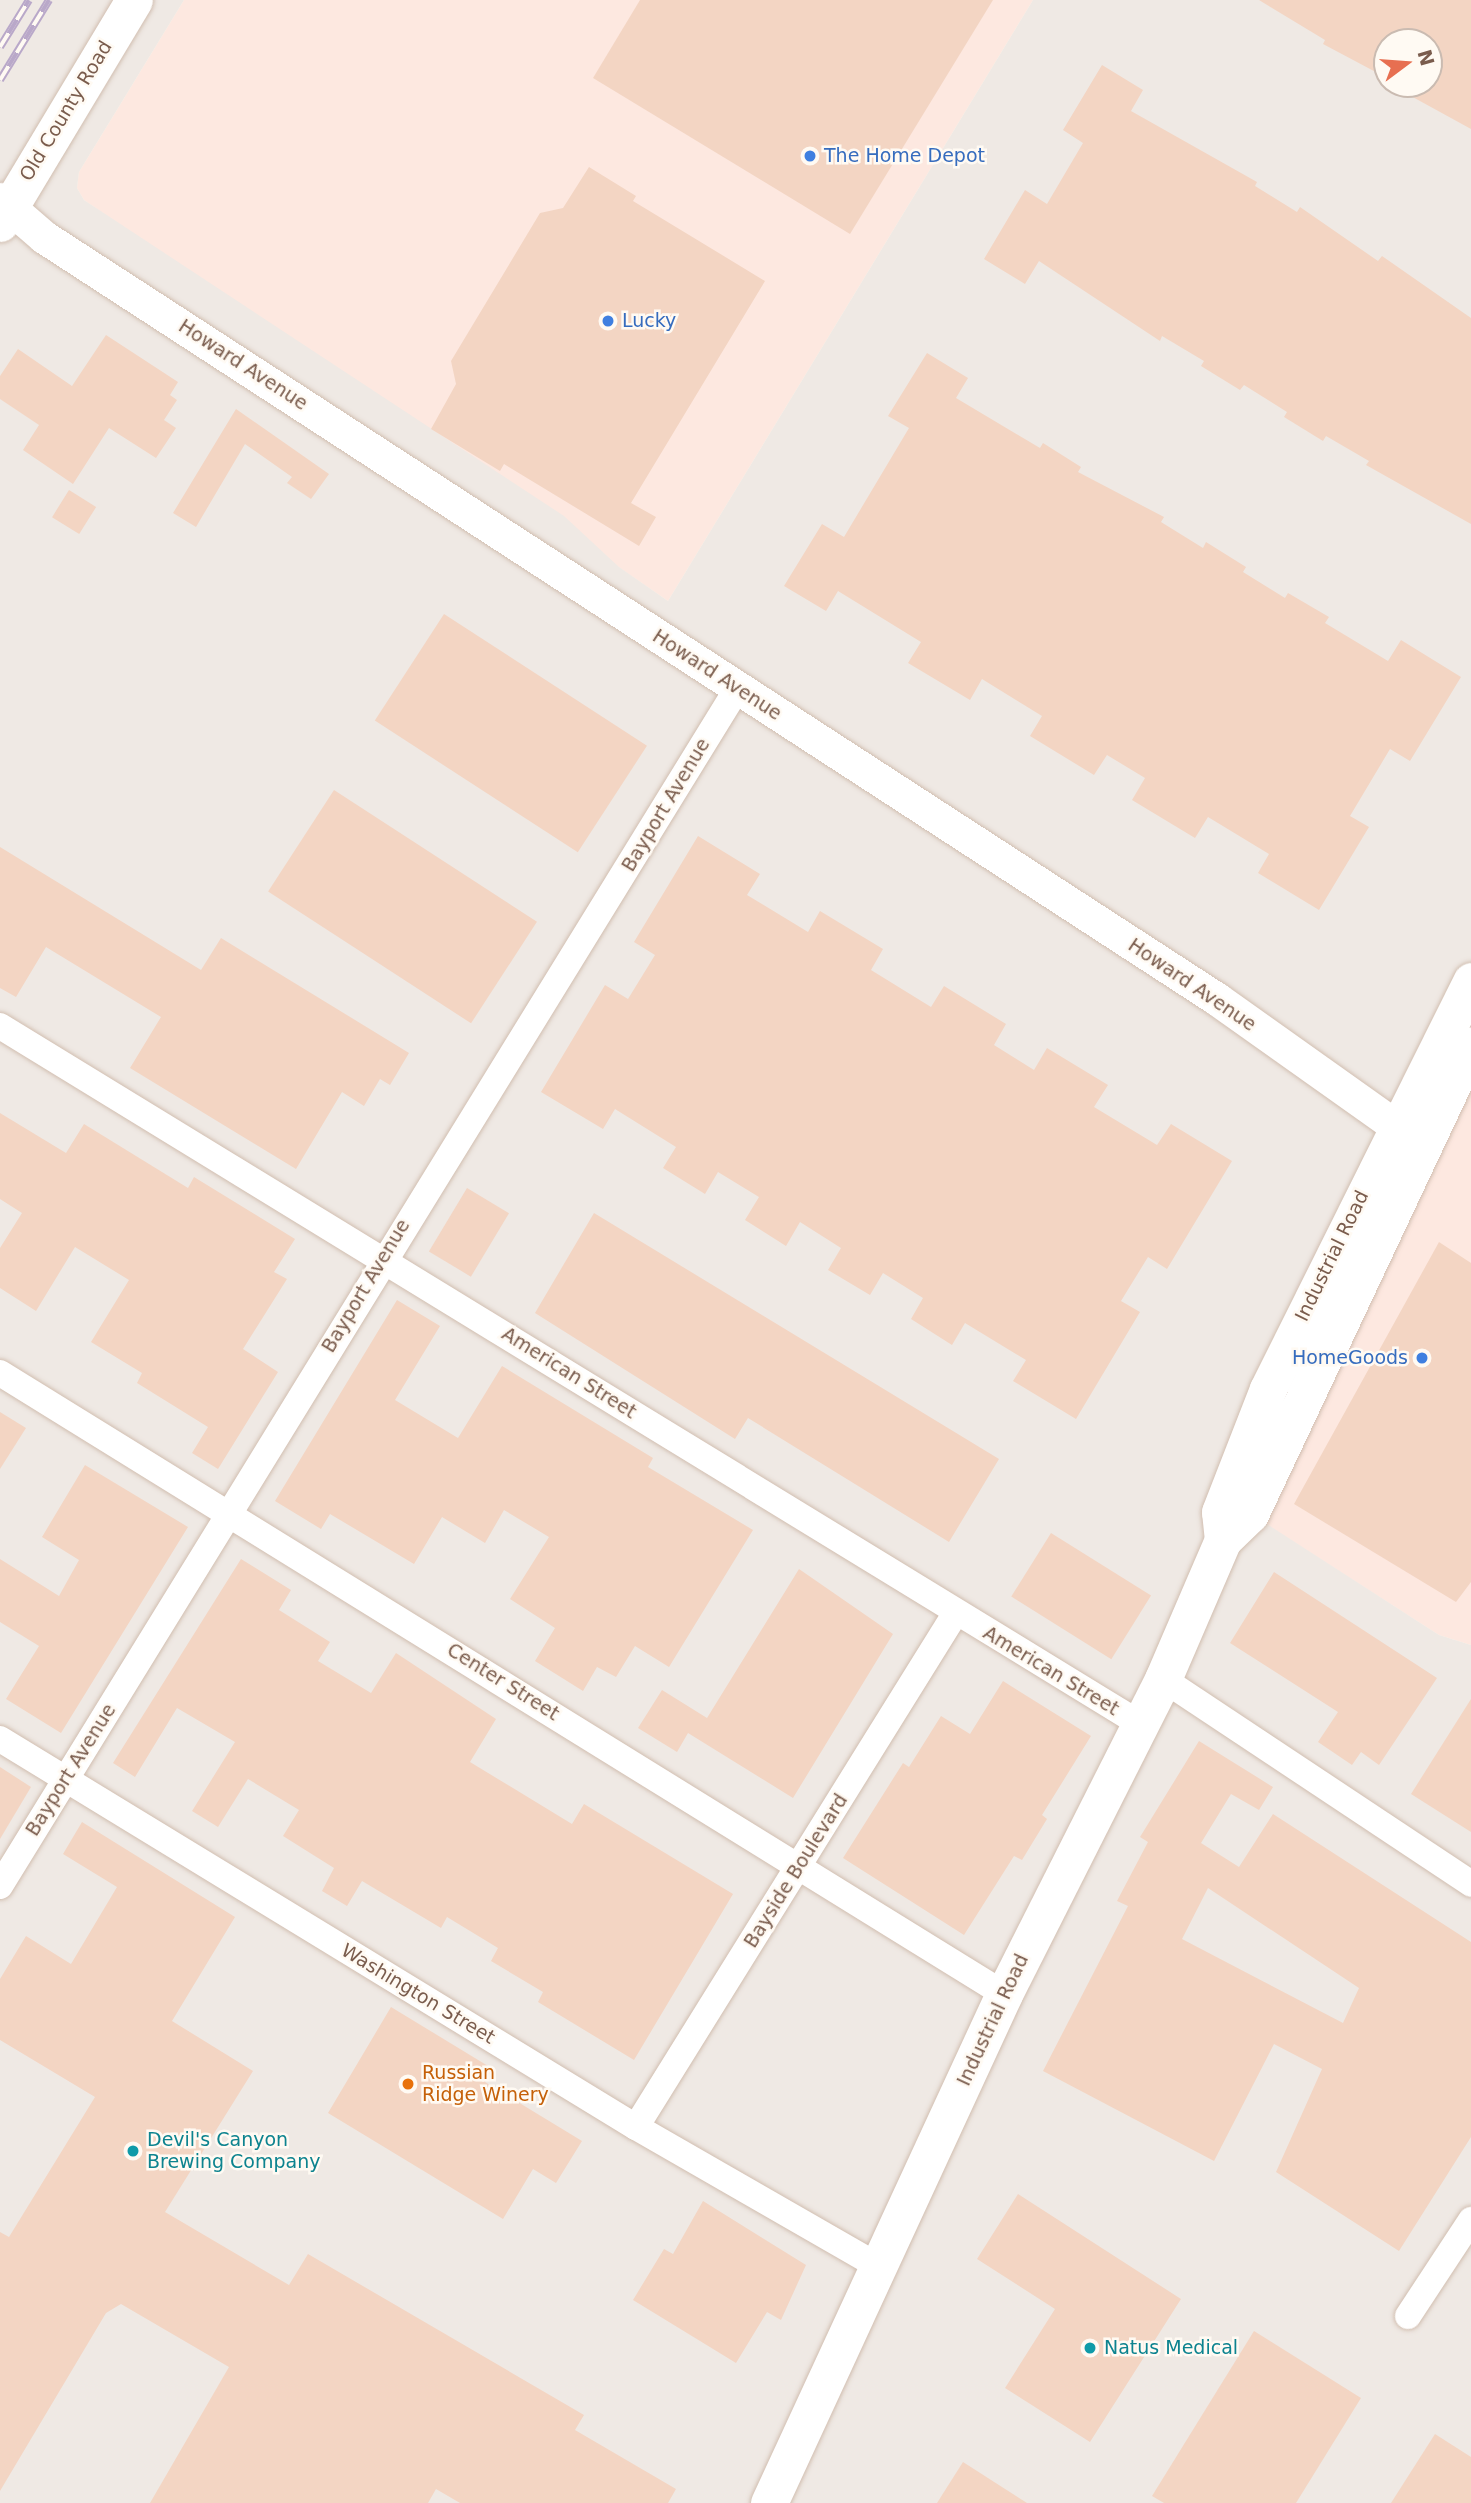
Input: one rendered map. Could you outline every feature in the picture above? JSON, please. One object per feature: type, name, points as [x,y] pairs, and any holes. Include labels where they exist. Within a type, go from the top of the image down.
[{"type":"main road","name":"Old County Road","points":[[2,211],[134,0]]},
{"type":"main road","name":"Industrial Road","points":[[1409,1136],[1471,981]]},
{"type":"main road","name":"Industrial Road","points":[[769,2503],[876,2265],[1004,1994],[1137,1722],[1163,1679],[1223,1540],[1220,1512],[1268,1390],[1409,1136],[1471,1045]]},
{"type":"street","name":"Howard Avenue","points":[[2,211],[1217,999],[1409,1136]]},
{"type":"street","name":"Bayport Avenue","points":[[0,1886],[230,1512],[382,1257],[737,689]]},
{"type":"street","name":"American Street","points":[[0,1026],[382,1257],[955,1614],[1137,1722]]},
{"type":"street","name":"Center Street","points":[[0,1373],[230,1512],[1004,1994]]},
{"type":"street","name":"Bayside Boulevard","points":[[636,2127],[955,1614]]},
{"type":"street","points":[[1163,1679],[1471,1884]]},
{"type":"street","name":"Washington Street","points":[[0,1739],[636,2127],[876,2265]]},
{"type":"street","points":[[1408,2315],[1471,2220]]},
{"type":"shaded area","points":[[0,0],[184,0],[79,172],[77,188],[84,200],[564,516],[619,567],[668,601],[1033,0],[1471,0],[1471,1045],[1250,1513],[1439,1635],[1471,1645],[1471,2503],[0,2503]]},
{"type":"shaded area","points":[[184,0],[1033,0],[668,601],[84,200],[77,188],[79,172]]},
{"type":"shaded area","points":[[1471,1045],[1471,1645],[1439,1635],[1250,1514]]},
{"type":"building","name":"The Home Depot","points":[[640,0],[993,0],[850,234],[593,78]]},
{"type":"building","points":[[1259,0],[1471,0],[1471,129],[1415,98],[1443,98],[1443,28],[1373,28],[1373,71],[1323,44],[1325,40]]},
{"type":"building","points":[[1102,65],[1143,90],[1131,111],[1257,182],[1255,186],[1297,212],[1300,207],[1378,261],[1382,256],[1471,318],[1471,524],[1366,465],[1369,461],[1326,436],[1323,441],[1284,417],[1287,412],[1244,385],[1240,390],[1201,366],[1204,361],[1162,336],[1160,341],[1039,261],[1025,284],[984,259],[1025,190],[1047,204],[1083,143],[1063,130]]},
{"type":"building","name":"Lucky","points":[[589,167],[636,196],[633,201],[765,281],[631,503],[656,517],[639,546],[504,464],[500,471],[431,429],[456,384],[451,361],[540,213],[563,208]]},
{"type":"building","points":[[106,335],[178,382],[170,395],[177,400],[164,420],[176,428],[156,458],[109,428],[73,484],[23,450],[39,425],[0,399],[0,376],[18,349],[72,386]]},
{"type":"building","points":[[927,353],[968,378],[956,398],[1040,448],[1043,443],[1081,467],[1078,472],[1164,517],[1161,522],[1203,548],[1206,542],[1246,567],[1243,572],[1285,598],[1288,593],[1329,617],[1325,623],[1388,661],[1401,640],[1461,677],[1410,761],[1390,749],[1350,816],[1369,827],[1319,910],[1258,873],[1269,854],[1208,817],[1195,838],[1132,800],[1145,778],[1107,755],[1094,775],[1030,736],[1042,716],[982,679],[970,700],[908,663],[921,642],[838,591],[826,611],[784,586],[822,524],[844,537],[909,428],[888,416]]},
{"type":"building","points":[[236,409],[329,474],[311,499],[287,483],[292,477],[245,444],[196,527],[173,513]]},
{"type":"building","points":[[69,490],[96,507],[79,534],[52,517]]},
{"type":"building","points":[[444,614],[647,746],[578,852],[375,721]]},
{"type":"building","points":[[334,790],[537,922],[471,1023],[268,891]]},
{"type":"building","points":[[698,836],[760,874],[747,895],[808,932],[820,911],[883,949],[871,970],[931,1007],[944,986],[1006,1024],[994,1045],[1034,1070],[1047,1048],[1108,1085],[1094,1107],[1157,1145],[1171,1124],[1232,1161],[1167,1269],[1148,1257],[1121,1301],[1140,1312],[1076,1419],[1013,1381],[1026,1360],[965,1323],[952,1345],[911,1319],[923,1298],[883,1273],[870,1295],[828,1270],[841,1248],[800,1222],[786,1246],[745,1220],[759,1197],[718,1172],[705,1194],[663,1168],[676,1147],[615,1109],[603,1129],[541,1092],[605,985],[628,999],[655,955],[634,942]]},
{"type":"building","points":[[0,847],[201,970],[221,938],[409,1053],[390,1085],[380,1079],[364,1106],[342,1092],[296,1169],[130,1068],[161,1017],[46,947],[16,997],[0,988]]},
{"type":"building","points":[[0,1113],[66,1153],[84,1124],[188,1188],[194,1177],[295,1239],[274,1272],[287,1279],[243,1349],[278,1372],[218,1469],[192,1453],[208,1427],[137,1383],[142,1373],[91,1342],[129,1280],[75,1247],[36,1311],[0,1288],[0,1248],[22,1213],[0,1199]]},
{"type":"building","points":[[467,1188],[509,1213],[471,1277],[429,1251]]},
{"type":"building","points":[[594,1213],[999,1459],[949,1542],[748,1418],[735,1439],[535,1313]]},
{"type":"building","name":"HomeGoods","points":[[1439,1242],[1471,1263],[1471,1582],[1456,1602],[1294,1504]]},
{"type":"building","points":[[397,1300],[440,1326],[395,1400],[458,1438],[502,1366],[653,1458],[648,1467],[753,1530],[669,1667],[635,1646],[616,1677],[597,1667],[583,1691],[535,1661],[555,1628],[510,1599],[549,1537],[504,1510],[485,1543],[442,1517],[414,1564],[330,1514],[321,1529],[275,1501]]},
{"type":"building","points":[[0,1412],[26,1428],[0,1469]]},
{"type":"building","points":[[85,1465],[188,1527],[61,1733],[6,1699],[39,1646],[0,1622],[0,1559],[59,1596],[79,1560],[42,1537]]},
{"type":"building","points":[[1051,1533],[1151,1596],[1111,1659],[1011,1597]]},
{"type":"building","points":[[241,1559],[291,1590],[279,1610],[330,1642],[318,1661],[371,1693],[396,1653],[496,1719],[470,1762],[572,1824],[584,1804],[733,1894],[634,2060],[538,2002],[543,1992],[491,1961],[498,1948],[447,1917],[441,1928],[362,1881],[347,1906],[322,1891],[334,1868],[283,1836],[299,1810],[248,1779],[218,1827],[192,1811],[235,1742],[177,1708],[135,1777],[113,1763]]},
{"type":"building","points":[[799,1569],[893,1634],[793,1798],[688,1733],[677,1752],[638,1728],[662,1690],[707,1718]]},
{"type":"building","points":[[1274,1572],[1437,1678],[1379,1765],[1361,1752],[1352,1765],[1318,1742],[1338,1712],[1230,1643]]},
{"type":"building","points":[[1003,1681],[1091,1736],[1042,1815],[1047,1819],[1022,1860],[1014,1856],[964,1935],[843,1858],[903,1763],[909,1767],[941,1716],[970,1734]]},
{"type":"building","points":[[1471,1699],[1471,1832],[1411,1794]]},
{"type":"building","points":[[1199,1741],[1273,1787],[1259,1810],[1231,1794],[1201,1843],[1239,1867],[1273,1814],[1471,1942],[1471,2137],[1399,2251],[1276,2172],[1322,2069],[1274,2044],[1214,2161],[1043,2071],[1128,1906],[1117,1901],[1148,1842],[1140,1837]],"holes":[[[1208,1888],[1359,1988],[1343,2023],[1182,1939]]]},
{"type":"building","points":[[0,1767],[31,1787],[0,1839]]},
{"type":"building","points":[[82,1822],[235,1917],[172,2021],[253,2071],[165,2212],[289,2285],[308,2254],[584,2415],[575,2430],[676,2489],[668,2503],[460,2503],[436,2489],[428,2503],[150,2503],[229,2367],[121,2304],[106,2313],[0,2491],[0,2232],[9,2237],[95,2097],[0,2040],[0,1979],[26,1936],[71,1964],[117,1887],[63,1854]]},
{"type":"building","points":[[391,2007],[493,2069],[485,2082],[582,2141],[556,2183],[533,2169],[503,2219],[328,2113]]},
{"type":"building","name":"Natus Medical","points":[[1018,2194],[1181,2299],[1090,2442],[1005,2388],[1055,2309],[977,2259]]},
{"type":"building","points":[[703,2201],[806,2265],[781,2320],[767,2312],[736,2363],[633,2300],[664,2249],[673,2254]]},
{"type":"building","points":[[1254,2331],[1361,2398],[1296,2503],[1164,2503],[1152,2496]]},
{"type":"building","points":[[1435,2434],[1471,2457],[1471,2503],[1391,2503]]},
{"type":"building","points":[[963,2462],[1027,2503],[937,2503]]},
{"type":"railway","points":[[0,47],[29,0]]},
{"type":"railway","points":[[0,80],[49,0]]},
{"type":"place","name":"The Home Depot","points":[[810,156]]},
{"type":"place","name":"Lucky","points":[[608,321]]},
{"type":"place","name":"HomeGoods","points":[[1422,1358]]},
{"type":"place","name":"Russian Ridge Winery","points":[[408,2084]]},
{"type":"place","name":"Devil's Canyon Brewing Company","points":[[133,2151]]},
{"type":"place","name":"Natus Medical","points":[[1090,2348]]}]
